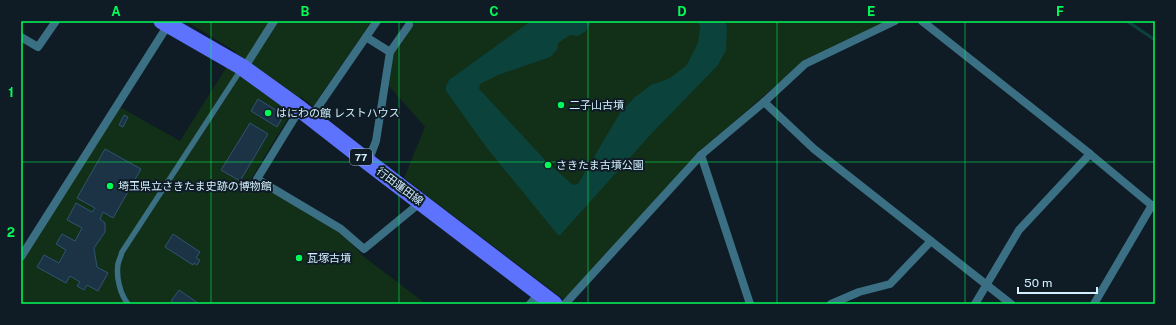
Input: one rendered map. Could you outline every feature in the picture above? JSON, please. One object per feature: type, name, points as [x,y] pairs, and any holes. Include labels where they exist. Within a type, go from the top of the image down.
[{"type":"main road","name":"行田蓮田線","points":[[165,23],[245,65],[421,202],[535,298],[554,304]]},
{"type":"street","points":[[21,37],[38,47],[56,21]]},
{"type":"street","points":[[245,65],[274,21]]},
{"type":"street","points":[[377,21],[305,113],[257,179],[341,229],[364,249],[421,202]]},
{"type":"street","points":[[565,304],[701,155],[764,102],[805,64],[895,21]]},
{"type":"street","points":[[922,21],[1090,154],[1153,207],[1094,304]]},
{"type":"street","points":[[21,257],[165,23]]},
{"type":"street","points":[[368,162],[376,141],[390,52],[409,25]]},
{"type":"street","points":[[366,37],[390,52]]},
{"type":"street","points":[[764,102],[814,148],[1011,304]]},
{"type":"street","points":[[975,304],[1019,230],[1090,154]]},
{"type":"street","points":[[701,155],[750,304]]},
{"type":"street","points":[[831,304],[859,292],[890,284],[931,241]]},
{"type":"lane","points":[[128,304],[119,284],[118,265],[122,252],[245,65]]},
{"type":"shaded area","points":[[186,21],[372,21],[313,106],[301,97],[251,179],[341,232],[363,256],[426,304],[21,304],[21,265],[54,210],[120,107],[180,141],[236,52]]},
{"type":"shaded area","name":"さきたま古墳公園","points":[[415,21],[889,21],[805,60],[698,153],[570,294],[563,299],[404,178],[425,127],[389,86],[394,51]]},
{"type":"shaded area","points":[[531,21],[591,21],[586,31],[578,36],[570,35],[558,43],[557,50],[550,57],[498,75],[480,84],[479,89],[547,162],[573,185],[578,184],[620,113],[634,98],[651,85],[670,78],[687,65],[698,43],[700,27],[698,21],[725,21],[727,27],[726,50],[718,65],[652,133],[560,235],[558,235],[487,148],[446,91],[449,80]]},
{"type":"building","name":"はにわの館 レストハウス","points":[[258,99],[284,115],[277,127],[251,111]]},
{"type":"building","points":[[124,115],[128,117],[123,127],[119,125]]},
{"type":"building","points":[[250,123],[268,134],[240,181],[221,170]]},
{"type":"building","points":[[105,149],[141,169],[113,218],[103,212],[100,219],[105,223],[105,232],[94,248],[97,267],[108,273],[98,291],[87,285],[84,290],[77,286],[80,282],[70,276],[66,283],[37,267],[44,255],[59,263],[66,250],[56,244],[62,234],[75,241],[82,228],[67,220],[76,203],[92,212],[95,208],[77,198]]},
{"type":"building","points":[[173,234],[200,252],[196,258],[200,260],[197,265],[194,263],[193,265],[165,247]]},
{"type":"building","points":[[179,290],[198,304],[176,304],[171,301]]},
{"type":"waterway","points":[[1127,21],[1155,40]]},
{"type":"place","name":"二子山古墳","points":[[561,105]]},
{"type":"place","name":"はにわの館 レストハウス","points":[[268,113]]},
{"type":"place","name":"さきたま古墳公園","points":[[548,165]]},
{"type":"place","name":"埼玉県立さきたま史跡の博物館","points":[[110,186]]},
{"type":"place","name":"瓦塚古墳","points":[[299,258]]}]
